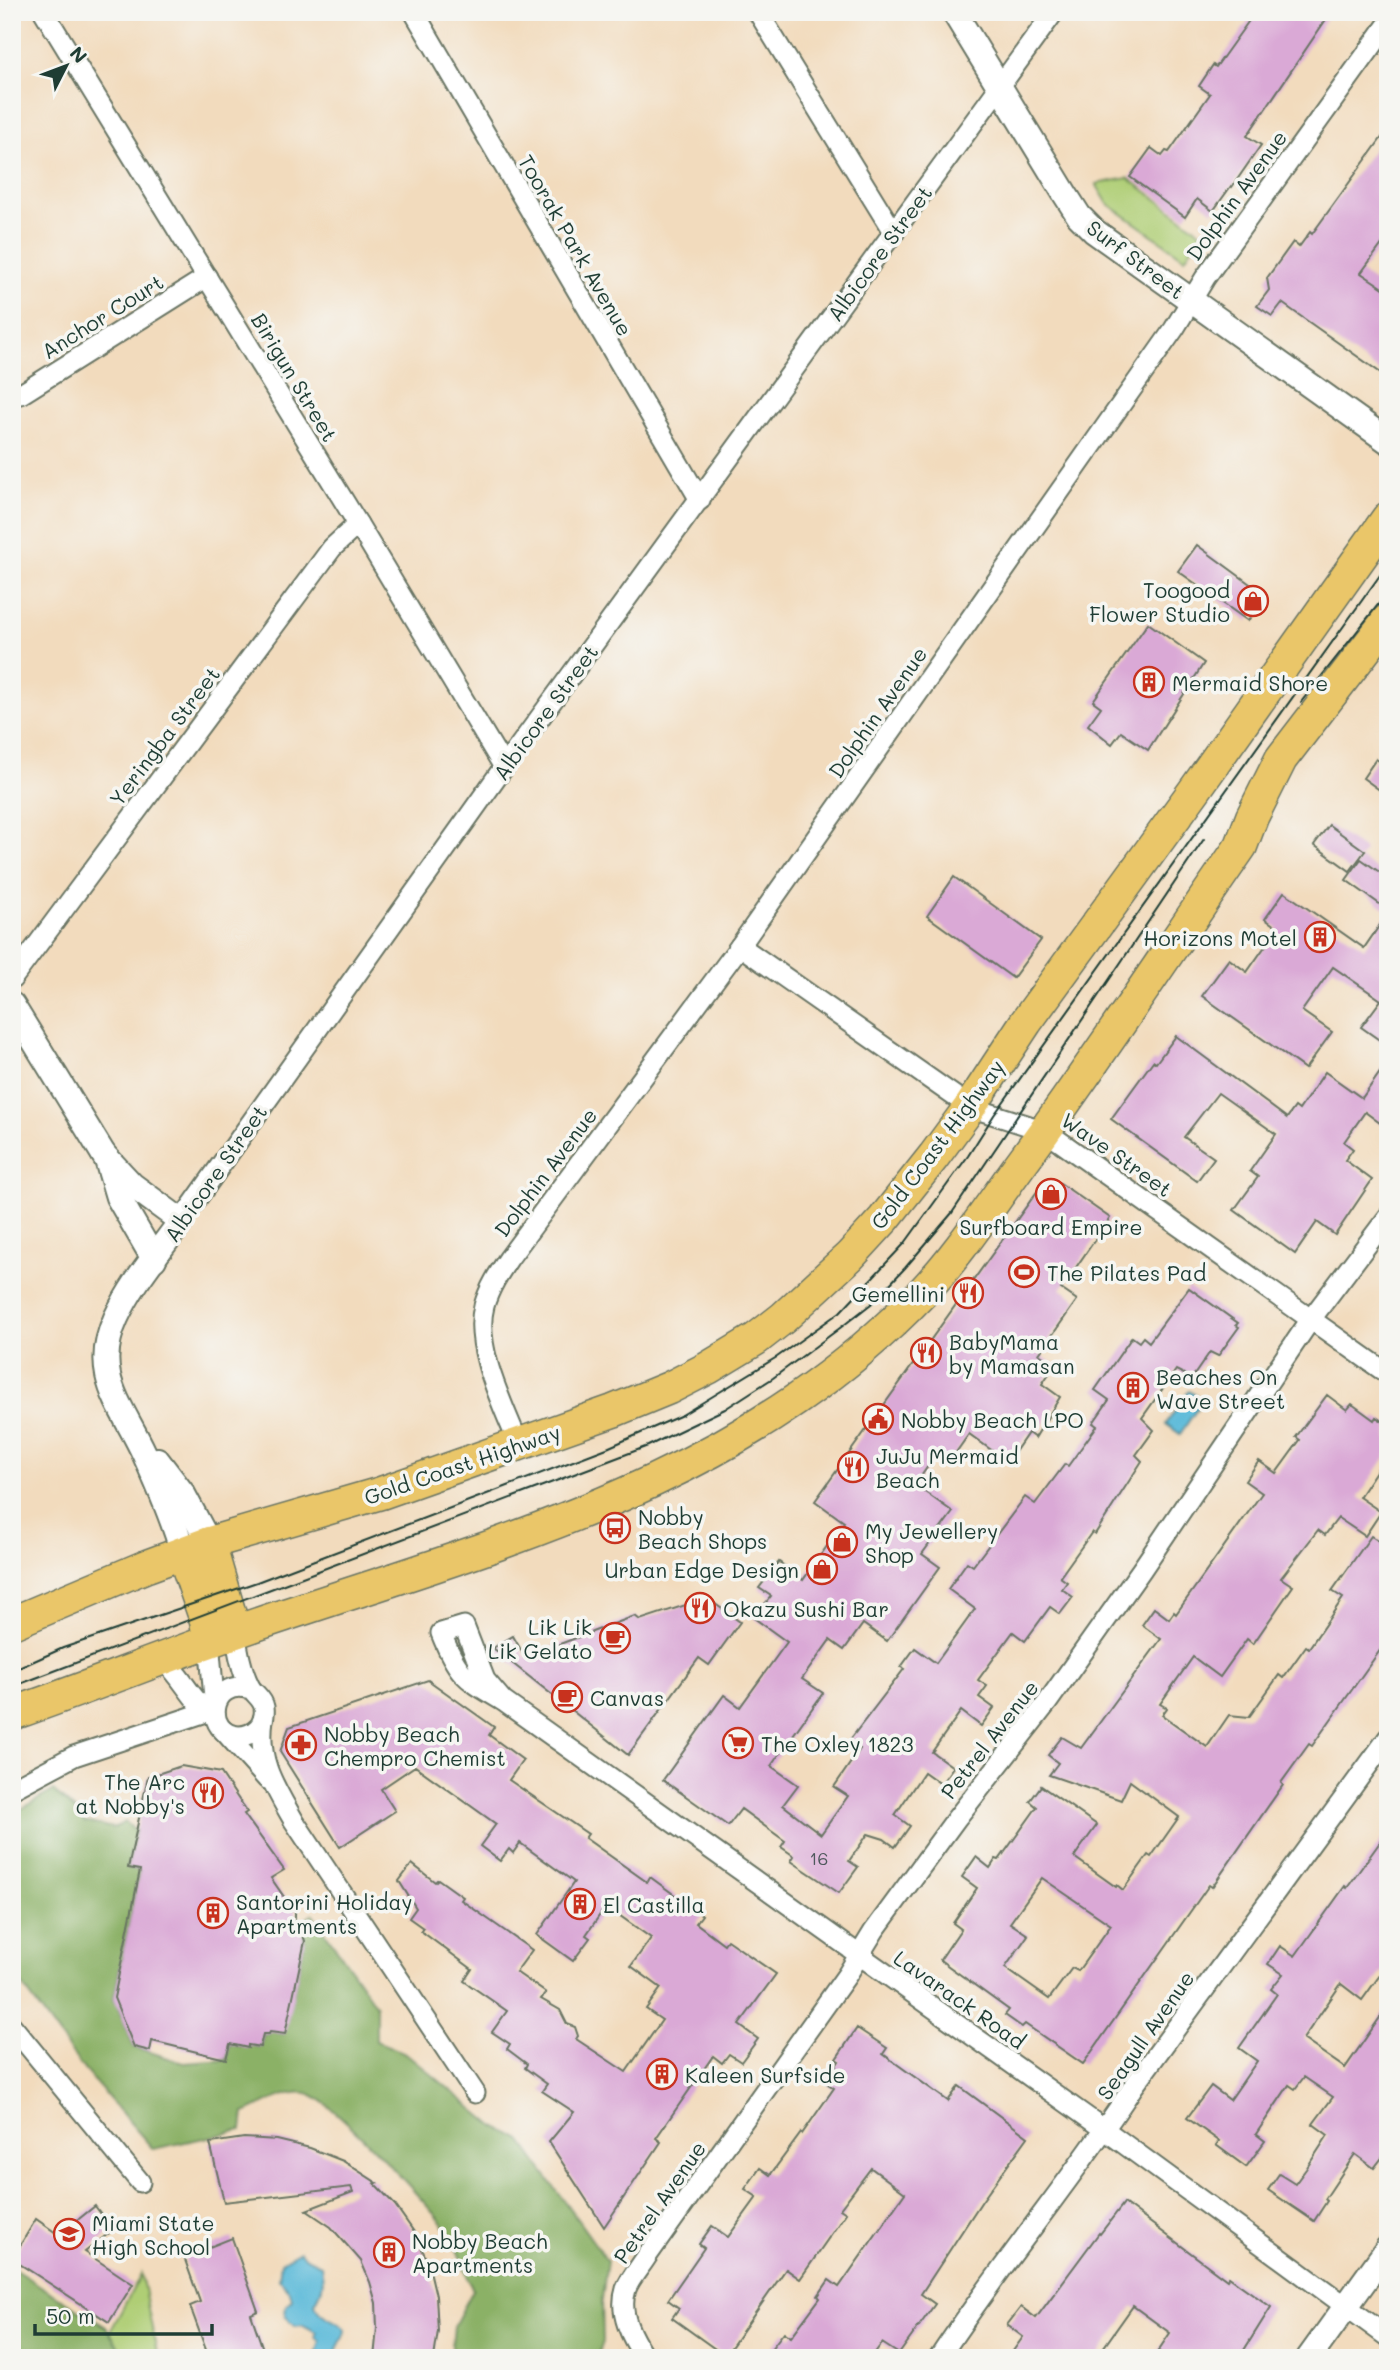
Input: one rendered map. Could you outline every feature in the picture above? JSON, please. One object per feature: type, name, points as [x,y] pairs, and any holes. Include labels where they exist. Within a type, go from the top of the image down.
[{"type":"highway","name":"Gold Coast Highway","points":[[12,1623],[196,1548],[381,1493],[519,1445],[669,1388],[756,1339],[810,1295],[850,1256],[907,1191],[970,1107],[1034,1011],[1388,518]]},
{"type":"highway","points":[[12,1714],[222,1636],[454,1561],[611,1501],[706,1455],[758,1426],[828,1379],[922,1293],[976,1229],[1241,846],[1281,759],[1388,620]]},
{"type":"highway","points":[[196,1548],[222,1636]]},
{"type":"street","name":"Birigun Street","points":[[44,12],[504,767]]},
{"type":"street","name":"Toorak Park Avenue","points":[[414,12],[699,500]]},
{"type":"street","points":[[758,12],[894,233]]},
{"type":"street","name":"Surf Street","points":[[954,12],[1079,216],[1094,231],[1388,441]]},
{"type":"street","name":"Albicore Street","points":[[196,1548],[200,1523],[174,1480],[134,1433],[117,1405],[109,1384],[108,1342],[122,1307],[504,767],[1054,12]]},
{"type":"street","name":"Dolphin Avenue","points":[[519,1445],[486,1356],[481,1328],[484,1306],[492,1284],[740,946],[1192,302],[1200,284],[1388,24]]},
{"type":"street","name":"Anchor Court","points":[[21,394],[207,277]]},
{"type":"street","name":"Yeringba Street","points":[[12,979],[332,548],[358,524]]},
{"type":"street","name":"Wave Street","points":[[740,946],[970,1107],[1045,1131],[1388,1374]]},
{"type":"street","points":[[12,1005],[104,1155],[118,1197],[154,1259]]},
{"type":"street","points":[[104,1155],[132,1185],[181,1221]]},
{"type":"street","name":"Petrel Avenue","points":[[645,2358],[624,2315],[626,2289],[647,2256],[874,1931],[956,1819],[1055,1692],[1142,1569],[1311,1319],[1388,1217]]},
{"type":"street","name":"Lavarack Road","points":[[503,1701],[488,1685],[464,1626],[440,1633],[453,1662],[463,1675],[1105,2130],[1388,2337]]},
{"type":"street","points":[[222,1636],[240,1660],[250,1689],[262,1701],[262,1751],[274,1787]]},
{"type":"street","points":[[222,1636],[215,1717],[274,1787],[475,2093]]},
{"type":"street","points":[[163,1660],[230,1734],[243,1736],[256,1731],[263,1719]]},
{"type":"street","points":[[215,1717],[219,1697],[226,1691],[239,1687],[250,1689]]},
{"type":"street","points":[[12,1789],[74,1756],[215,1717]]},
{"type":"street","name":"Seagull Avenue","points":[[939,2358],[974,2305],[1105,2130],[1133,2087],[1388,1738]]},
{"type":"street","points":[[12,2026],[140,2182]]},
{"type":"street","points":[[1309,2358],[1388,2248]]},
{"type":"green space","points":[[1128,178],[1202,233],[1185,258],[1108,204],[1096,184]]},
{"type":"green space","points":[[53,1791],[78,1813],[84,1822],[114,1828],[125,1822],[136,1831],[128,1868],[140,1870],[114,1998],[134,2047],[184,2063],[226,2060],[230,2044],[247,2048],[248,2045],[260,2047],[263,2034],[269,2034],[270,2031],[284,2034],[305,1941],[302,1932],[295,1925],[313,1914],[376,2006],[376,2041],[406,2053],[495,2127],[520,2139],[607,2261],[602,2299],[603,2342],[597,2358],[451,2358],[454,2326],[473,2290],[453,2240],[434,2214],[379,2154],[339,2115],[310,2094],[285,2095],[244,2113],[242,2130],[153,2149],[85,2071],[12,1971],[12,1814]]},
{"type":"green space","points":[[12,2268],[106,2327],[125,2358],[12,2358]]},
{"type":"green space","points":[[141,2274],[158,2358],[125,2358],[110,2332]]},
{"type":"water","points":[[1189,1391],[1203,1400],[1180,1434],[1166,1424]]},
{"type":"water","points":[[300,2251],[304,2257],[321,2265],[323,2276],[315,2303],[317,2308],[345,2329],[335,2358],[315,2358],[320,2341],[315,2337],[317,2332],[303,2325],[296,2326],[285,2315],[286,2305],[292,2299],[290,2291],[279,2279],[281,2262]]},
{"type":"building","points":[[1262,12],[1331,12],[1247,136],[1261,145],[1232,187],[1213,211],[1197,199],[1185,217],[1130,177],[1151,148],[1162,156],[1166,151],[1169,152],[1210,94],[1199,86],[1253,15],[1258,18]]},
{"type":"building","points":[[1388,129],[1388,236],[1361,273],[1388,291],[1388,378],[1282,303],[1272,316],[1257,306],[1269,290],[1267,278],[1293,242],[1299,247],[1310,232],[1312,234]]},
{"type":"building","points":[[1197,545],[1265,595],[1248,621],[1178,571]]},
{"type":"building","name":"Mermaid Shore","points":[[1148,623],[1204,663],[1148,750],[1121,732],[1112,744],[1088,725],[1101,707],[1093,701]]},
{"type":"building","points":[[1376,759],[1388,767],[1388,796],[1363,778]]},
{"type":"building","points":[[1329,825],[1365,851],[1350,871],[1314,845]]},
{"type":"building","points":[[1361,859],[1388,878],[1388,910],[1346,880]]},
{"type":"building","points":[[954,877],[1041,940],[1013,978],[927,916]]},
{"type":"building","points":[[1284,892],[1364,948],[1388,913],[1388,1046],[1361,1027],[1381,1000],[1333,967],[1302,1011],[1332,1032],[1305,1069],[1202,996],[1229,959],[1247,972],[1278,928],[1265,919]]},
{"type":"building","points":[[1176,1036],[1287,1118],[1295,1107],[1299,1110],[1325,1072],[1362,1098],[1388,1061],[1388,1129],[1365,1112],[1344,1142],[1353,1149],[1345,1160],[1372,1180],[1335,1235],[1317,1222],[1295,1254],[1234,1210],[1258,1177],[1250,1171],[1276,1134],[1218,1093],[1184,1137],[1214,1158],[1197,1181],[1111,1119],[1153,1061],[1156,1063]]},
{"type":"building","points":[[1060,1183],[1110,1218],[1061,1289],[1077,1300],[1039,1354],[1055,1365],[1042,1384],[1060,1397],[1035,1438],[1028,1433],[1008,1462],[969,1434],[950,1461],[937,1453],[915,1485],[953,1512],[922,1554],[940,1567],[887,1641],[863,1624],[844,1650],[830,1640],[802,1679],[823,1693],[771,1766],[798,1785],[783,1805],[821,1834],[848,1796],[834,1787],[860,1749],[849,1741],[904,1669],[901,1667],[915,1648],[936,1663],[975,1609],[948,1589],[967,1562],[973,1566],[1025,1497],[1035,1504],[1065,1464],[1068,1466],[1097,1426],[1093,1423],[1109,1400],[1095,1390],[1132,1337],[1139,1342],[1143,1337],[1149,1342],[1189,1288],[1238,1323],[1236,1325],[1239,1327],[1218,1356],[1210,1352],[1192,1378],[1176,1370],[1142,1418],[1154,1430],[1136,1455],[1142,1461],[1095,1534],[1092,1532],[1060,1577],[1067,1582],[1062,1589],[1073,1597],[1060,1614],[1050,1607],[1025,1641],[1013,1632],[978,1680],[987,1686],[979,1697],[994,1708],[981,1726],[961,1711],[932,1752],[953,1767],[941,1784],[924,1772],[895,1815],[910,1826],[895,1847],[884,1839],[868,1834],[849,1861],[858,1867],[839,1893],[791,1861],[794,1856],[781,1847],[785,1841],[741,1809],[728,1826],[663,1780],[724,1695],[740,1707],[787,1642],[754,1618],[771,1596],[759,1588],[779,1562],[803,1580],[844,1522],[815,1501],[1041,1186]]},
{"type":"building","points":[[1327,1395],[1347,1410],[1352,1404],[1374,1420],[1376,1417],[1388,1425],[1388,1453],[1359,1497],[1381,1512],[1365,1536],[1338,1518],[1325,1535],[1318,1530],[1281,1578],[1293,1586],[1253,1644],[1247,1639],[1220,1677],[1193,1657],[1160,1704],[1167,1708],[1162,1715],[1207,1747],[1229,1715],[1249,1717],[1279,1675],[1283,1678],[1306,1646],[1309,1648],[1343,1598],[1332,1591],[1371,1536],[1388,1547],[1388,1639],[1312,1746],[1309,1744],[1281,1783],[1283,1785],[1212,1887],[1209,1885],[1083,2064],[1025,2024],[1022,2027],[1005,2015],[1009,2010],[940,1960],[961,1929],[953,1923],[977,1888],[962,1877],[976,1857],[990,1868],[996,1859],[999,1860],[1037,1807],[1030,1801],[1041,1786],[1097,1825],[1074,1857],[1116,1887],[1117,1885],[1123,1890],[1148,1855],[1151,1857],[1179,1817],[1130,1781],[1121,1800],[1049,1775],[1058,1763],[1048,1755],[1062,1737],[1081,1748],[1161,1639],[1142,1625],[1154,1608],[1169,1619],[1174,1612],[1176,1614],[1262,1493],[1245,1481],[1259,1461],[1276,1473],[1300,1440],[1296,1437]],"holes":[[[1042,1878],[1111,1925],[1078,1971],[1072,1968],[1049,1999],[1005,1968],[1028,1935],[1010,1923]]]},
{"type":"building","points":[[707,1598],[740,1622],[709,1665],[699,1658],[628,1755],[493,1648],[513,1636],[525,1657],[635,1616],[640,1620]]},
{"type":"building","points":[[428,1680],[494,1727],[489,1735],[523,1760],[509,1780],[588,1834],[585,1838],[647,1882],[650,1877],[702,1915],[696,1923],[724,1944],[727,1940],[776,1974],[739,2025],[758,2039],[741,2062],[729,2054],[722,2063],[713,2056],[656,2138],[661,2142],[604,2227],[549,2142],[574,2112],[542,2091],[547,2084],[525,2068],[527,2064],[507,2049],[510,2044],[492,2032],[507,2011],[464,1981],[472,1969],[421,1931],[423,1928],[409,1918],[416,1908],[399,1881],[412,1864],[435,1882],[438,1879],[463,1897],[461,1900],[532,1950],[516,1972],[546,1993],[541,1999],[560,2010],[567,2024],[575,2027],[578,2036],[576,2039],[626,2072],[662,2020],[646,2009],[661,1988],[631,1966],[651,1938],[606,1906],[586,1935],[590,1938],[573,1961],[537,1935],[574,1882],[520,1843],[513,1853],[509,1849],[500,1861],[480,1846],[496,1824],[415,1766],[381,1789],[395,1811],[340,1847],[280,1752],[289,1727]]},
{"type":"building","name":"Santorini Holiday Apartments","points":[[181,1766],[221,1773],[247,1812],[244,1814],[284,1870],[271,1878],[289,1904],[295,1905],[295,1928],[302,1932],[305,1941],[285,2034],[263,2034],[260,2047],[248,2045],[248,2048],[230,2044],[226,2059],[152,2041],[150,2051],[134,2047],[114,1998],[140,1870],[128,1868],[148,1777]]},
{"type":"building","points":[[1388,1831],[1388,1964],[1362,2000],[1341,1984],[1303,2039],[1345,2068],[1388,2006],[1388,2150],[1374,2168],[1355,2154],[1325,2199],[1327,2201],[1314,2221],[1268,2190],[1279,2174],[1295,2184],[1306,2169],[1328,2135],[1313,2124],[1333,2097],[1304,2077],[1295,2089],[1289,2085],[1256,2134],[1265,2141],[1246,2167],[1216,2145],[1219,2141],[1187,2118],[1211,2086],[1230,2100],[1257,2061],[1239,2048],[1277,1994],[1271,1989],[1283,1974],[1268,1964],[1280,1946],[1295,1956]]},
{"type":"building","points":[[857,2028],[887,2048],[883,2054],[948,2101],[959,2086],[1028,2137],[921,2294],[935,2304],[899,2354],[882,2343],[871,2358],[764,2358],[784,2332],[791,2337],[820,2298],[818,2296],[829,2280],[839,2287],[905,2193],[871,2168],[840,2209],[846,2213],[800,2279],[786,2269],[725,2356],[672,2318],[679,2308],[668,2300],[704,2248],[699,2244],[712,2226],[728,2237],[757,2197],[745,2189],[760,2168],[770,2175],[834,2088],[825,2082],[839,2061],[836,2059]]},
{"type":"building","name":"Nobby Beach Apartments","points":[[244,2138],[277,2140],[310,2148],[343,2161],[377,2183],[375,2184],[395,2205],[414,2232],[428,2262],[436,2296],[438,2331],[434,2358],[374,2358],[376,2303],[361,2261],[331,2227],[306,2210],[353,2192],[351,2187],[224,2202],[210,2143]]},
{"type":"building","points":[[1124,2203],[1227,2280],[1229,2277],[1271,2307],[1239,2358],[1169,2358],[1158,2351],[1170,2333],[1133,2306],[1096,2358],[1008,2358],[1023,2337],[1007,2325],[1021,2307],[1036,2318]]},
{"type":"building","points":[[95,2206],[113,2230],[85,2252],[133,2284],[109,2322],[12,2259],[36,2219],[59,2235]]},
{"type":"building","points":[[232,2238],[258,2311],[251,2314],[266,2358],[209,2358],[190,2306],[200,2302],[184,2257]]},
{"type":"tram line","points":[[12,1671],[63,1648],[257,1582],[607,1448],[682,1415],[777,1357],[840,1312],[905,1243],[1388,564]]},
{"type":"tram line","points":[[1301,702],[1388,592]]},
{"type":"tram line","points":[[12,1687],[648,1446],[725,1409],[773,1378],[871,1304],[952,1213],[1204,839]]},
{"type":"place","name":"Toogood Flower Studio","points":[[1253,601]]},
{"type":"place","name":"Mermaid Shore","points":[[1149,682]]},
{"type":"place","name":"Horizons Motel","points":[[1320,937]]},
{"type":"place","name":"Surfboard Empire","points":[[1051,1194]]},
{"type":"place","name":"The Pilates Pad","points":[[1024,1272]]},
{"type":"place","name":"Gemellini","points":[[968,1293]]},
{"type":"place","name":"BabyMama by Mamasan","points":[[926,1353]]},
{"type":"place","name":"Beaches On Wave Street","points":[[1133,1388]]},
{"type":"place","name":"Nobby Beach LPO","points":[[878,1419]]},
{"type":"place","name":"JuJu Mermaid Beach","points":[[853,1467]]},
{"type":"place","name":"Nobby Beach Shops","points":[[615,1528]]},
{"type":"place","name":"My Jewellery Shop","points":[[842,1542]]},
{"type":"place","name":"Urban Edge Design","points":[[822,1569]]},
{"type":"place","name":"Okazu Sushi Bar","points":[[700,1608]]},
{"type":"place","name":"Lik Lik Lik Gelato","points":[[615,1638]]},
{"type":"place","name":"Canvas","points":[[567,1697]]},
{"type":"place","name":"The Oxley 1823","points":[[738,1743]]},
{"type":"place","name":"Nobby Beach Chempro Chemist","points":[[301,1745]]},
{"type":"place","name":"The Arc at Nobby's","points":[[208,1793]]},
{"type":"place","name":"El Castilla","points":[[580,1904]]},
{"type":"place","name":"Santorini Holiday Apartments","points":[[213,1913]]},
{"type":"place","name":"Kaleen Surfside","points":[[662,2074]]},
{"type":"place","name":"Miami State High School","points":[[69,2234]]},
{"type":"place","name":"Nobby Beach Apartments","points":[[389,2252]]}]
